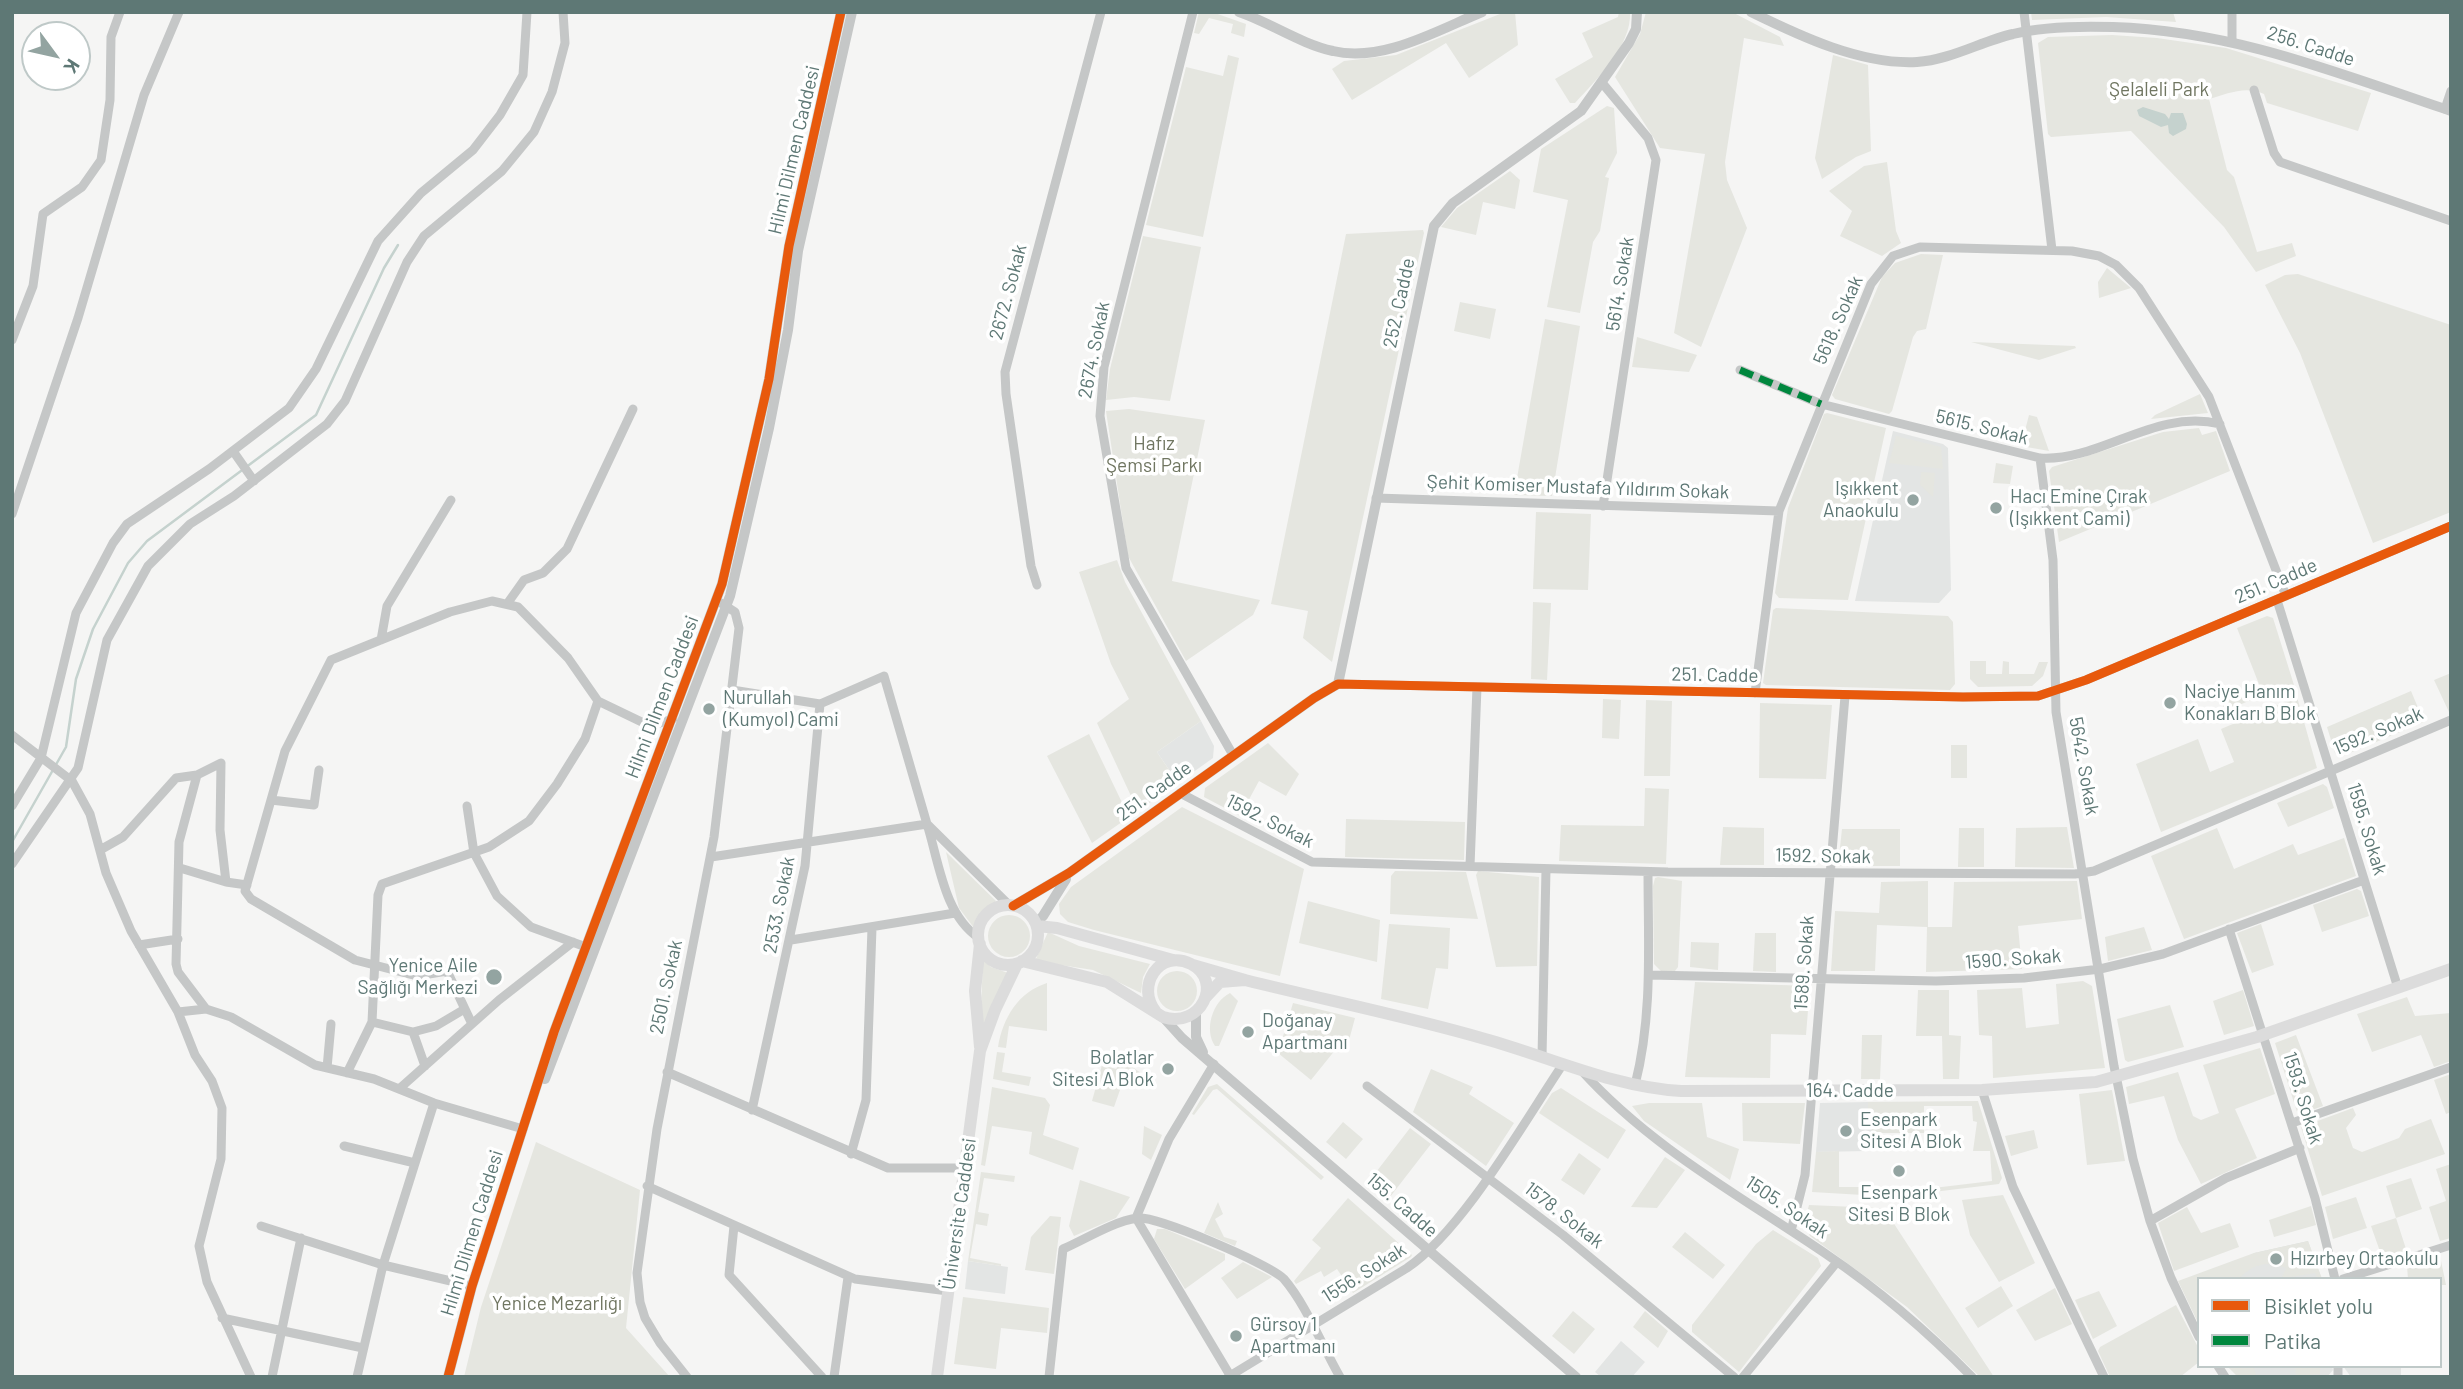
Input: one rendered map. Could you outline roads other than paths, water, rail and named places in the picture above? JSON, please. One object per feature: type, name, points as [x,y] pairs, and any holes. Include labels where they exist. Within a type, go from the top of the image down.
[{"type":"main road","points":[[1020,962],[1035,948],[1036,924],[1026,910],[1011,905],[992,910],[985,916],[979,941],[993,961],[1020,962],[1107,982],[1159,1015],[1180,1020],[1196,1013],[1206,997],[1204,979],[1192,965],[1036,924]]},
{"type":"main road","name":"Üniversite Caddesi","points":[[979,941],[975,990],[981,1051]]},
{"type":"main road","points":[[1159,1015],[1147,996],[1149,977],[1155,969],[1173,960]]},
{"type":"main road","name":"Üniversite Caddesi","points":[[937,1377],[981,1051],[995,1010],[1020,962]]},
{"type":"main road","name":"164. Cadde","points":[[1192,965],[1465,1033],[1635,1084],[1681,1091],[1982,1090],[2117,1078],[2265,1035],[2451,969]]},
{"type":"main road","name":"164. Cadde","points":[[1206,997],[1220,982],[1245,980]]},
{"type":"street","points":[[12,340],[33,286],[43,214],[82,187],[101,160],[110,100],[111,37],[120,12]]},
{"type":"street","points":[[12,514],[82,305],[144,95],[179,12]]},
{"type":"street","points":[[12,806],[41,758],[76,613],[113,543],[127,524],[234,452],[289,408],[316,369],[378,241],[421,193],[473,150],[500,115],[523,75],[527,12]]},
{"type":"street","points":[[12,864],[72,781],[83,752],[107,640],[149,566],[190,524],[254,481],[333,416],[345,401],[407,262],[424,236],[502,172],[534,132],[552,92],[565,43],[563,12]]},
{"type":"street","name":"2672. Sokak","points":[[1037,585],[1031,566],[1006,394],[1006,372],[1101,12]]},
{"type":"street","name":"2674. Sokak","points":[[1193,12],[1104,368],[1099,407],[1126,568],[1233,755]]},
{"type":"street","points":[[1239,12],[1320,47],[1343,53],[1386,49],[1482,12]]},
{"type":"street","name":"252. Cadde","points":[[1338,684],[1435,223],[1453,203],[1573,118],[1603,84],[1634,34],[1637,12]]},
{"type":"street","name":"256. Cadde","points":[[1751,12],[1818,42],[1864,55],[1904,62],[1930,60],[2026,31],[2113,27],[2174,31],[2232,40],[2448,110]]},
{"type":"street","points":[[2024,12],[2052,250]]},
{"type":"street","points":[[2232,12],[2232,40]]},
{"type":"street","name":"Hilmi Dilmen Caddesi","points":[[531,1106],[564,1035],[721,603],[779,327],[789,246],[846,15]]},
{"type":"street","name":"5614. Sokak","points":[[1603,84],[1648,138],[1656,160],[1603,506]]},
{"type":"street","points":[[2254,90],[2274,153],[2280,162],[2451,220]]},
{"type":"street","points":[[2448,110],[2451,91]]},
{"type":"street","name":"5618. Sokak","points":[[1755,693],[1779,511],[1871,284],[1893,256],[1906,250],[1928,247],[2052,250],[2092,254],[2116,265],[2139,288],[2161,321],[2205,390],[2220,424]]},
{"type":"street","name":"5615. Sokak","points":[[1740,370],[1821,404],[2040,458],[2064,456],[2169,424],[2220,424]]},
{"type":"street","points":[[507,604],[524,580],[543,573],[567,549],[633,409]]},
{"type":"street","name":"1595. Sokak","points":[[2220,424],[2282,598],[2330,771],[2398,988]]},
{"type":"street","points":[[234,452],[254,481]]},
{"type":"street","name":"5642. Sokak","points":[[2040,458],[2053,560],[2056,692],[2117,1078],[2133,1159],[2150,1221],[2171,1278],[2197,1332]]},
{"type":"street","name":"Şehit Komiser Mustafa Yıldırım Sokak","points":[[1376,498],[1779,511]]},
{"type":"street","points":[[381,640],[387,607],[452,499]]},
{"type":"street","name":"251. Cadde","points":[[1011,905],[1069,873],[1233,755],[1338,684],[1845,696],[2029,697],[2056,692],[2451,526]]},
{"type":"street","points":[[472,1024],[463,1010],[447,971],[417,976],[355,960],[286,921],[251,899],[245,891],[285,751],[331,660],[450,612],[492,601],[518,607],[568,659],[598,701],[650,726],[673,719]]},
{"type":"street","name":"Hilmi Dilmen Caddesi","points":[[448,1377],[472,1286],[586,947],[673,719],[721,603]]},
{"type":"street","name":"2501. Sokak","points":[[687,1377],[660,1343],[639,1302],[637,1273],[647,1186],[667,1072],[711,857],[732,690],[739,622],[735,612],[721,603]]},
{"type":"street","points":[[732,690],[820,704],[884,677],[955,913],[979,941]]},
{"type":"street","points":[[1470,866],[1477,687]]},
{"type":"street","name":"1589. Sokak","points":[[1791,1231],[1805,1175],[1828,874],[1845,696]]},
{"type":"street","points":[[347,1073],[372,1022],[378,895],[382,884],[489,848],[529,821],[557,784],[585,739],[598,701]]},
{"type":"street","name":"2533. Sokak","points":[[752,1110],[791,940],[807,844],[820,704]]},
{"type":"street","name":"1592. Sokak","points":[[1181,793],[1311,862],[1648,872],[2085,874],[2451,720]]},
{"type":"street","points":[[12,735],[72,781],[90,814],[106,873],[139,945],[178,1012],[195,1055],[212,1081],[222,1108],[220,1159],[200,1245],[207,1282],[251,1377]]},
{"type":"street","points":[[100,850],[123,837],[176,778],[197,775],[222,763],[220,830],[226,882]]},
{"type":"street","points":[[271,800],[314,805],[319,770]]},
{"type":"street","points":[[197,775],[179,842],[178,972],[206,1009]]},
{"type":"street","points":[[467,806],[474,853],[497,896],[531,927],[586,947]]},
{"type":"street","points":[[711,857],[927,824]]},
{"type":"street","points":[[927,824],[1011,905]]},
{"type":"street","points":[[180,868],[226,882],[247,885]]},
{"type":"street","points":[[1542,1057],[1546,869]]},
{"type":"street","points":[[1635,1084],[1644,1039],[1648,975],[1648,872]]},
{"type":"street","name":"251. Cadde","points":[[1036,924],[1044,916],[1069,873]]},
{"type":"street","name":"1590. Sokak","points":[[1648,975],[1820,980],[1987,980],[2100,970],[2147,959],[2364,880]]},
{"type":"street","points":[[791,940],[955,913]]},
{"type":"street","points":[[851,1154],[866,1100],[872,928]]},
{"type":"street","name":"1593. Sokak","points":[[2229,929],[2300,1148],[2334,1277]]},
{"type":"street","points":[[139,945],[178,939]]},
{"type":"street","points":[[399,1089],[472,1024],[573,942]]},
{"type":"street","points":[[178,1012],[206,1009],[231,1017],[315,1065],[523,1129]]},
{"type":"street","points":[[372,1022],[413,1032],[436,1026],[463,1010]]},
{"type":"street","points":[[1136,1218],[1169,1139],[1210,1060],[1196,1037],[1196,1013]]},
{"type":"street","name":"155. Cadde","points":[[1159,1015],[1182,1038],[1576,1377]]},
{"type":"street","points":[[327,1068],[331,1024]]},
{"type":"street","points":[[413,1032],[425,1066]]},
{"type":"street","name":"1556. Sokak","points":[[1230,1376],[1407,1268],[1429,1251],[1488,1177],[1563,1063]]},
{"type":"street","points":[[2292,1123],[2451,1067]]},
{"type":"street","name":"1505. Sokak","points":[[1580,1069],[1636,1126],[1837,1262],[1902,1311],[1972,1377]]},
{"type":"street","points":[[667,1072],[851,1154],[896,1170],[966,1168]]},
{"type":"street","name":"1578. Sokak","points":[[1367,1086],[1488,1177],[1734,1377]]},
{"type":"street","points":[[1982,1090],[2013,1187],[2104,1377]]},
{"type":"street","points":[[357,1377],[383,1265],[434,1103]]},
{"type":"street","points":[[344,1146],[415,1163]]},
{"type":"street","points":[[2150,1221],[2225,1178],[2300,1148]]},
{"type":"street","points":[[647,1186],[848,1277],[869,1283],[948,1291]]},
{"type":"street","points":[[1136,1218],[1230,1376]]},
{"type":"street","points":[[1049,1377],[1063,1249],[1136,1218],[1161,1222],[1275,1271],[1290,1287],[1340,1377]]},
{"type":"street","points":[[261,1226],[383,1265],[472,1286]]},
{"type":"street","points":[[734,1226],[729,1275],[822,1377]]},
{"type":"street","points":[[272,1377],[300,1238]]},
{"type":"street","points":[[2349,1277],[2451,1245]]},
{"type":"street","points":[[1743,1377],[1837,1262]]},
{"type":"street","points":[[834,1377],[848,1277]]},
{"type":"street","points":[[222,1318],[363,1348]]},
{"type":"waterway","points":[[12,842],[66,747],[76,679],[93,629],[128,563],[147,541],[316,415],[384,268],[398,245]]},
{"type":"place","name":"Işıkkent Anaokulu","points":[[1913,500]]},
{"type":"place","name":"Hacı Emine Çırak (Işıkkent Cami)","points":[[1996,508]]},
{"type":"place","name":"Naciye Hanım Konakları B Blok","points":[[2170,703]]},
{"type":"place","name":"Nurullah (Kumyol) Cami","points":[[709,709]]},
{"type":"place","name":"Yenice Aile Sağlığı Merkezi","points":[[494,977]]},
{"type":"place","name":"Doğanay Apartmanı","points":[[1248,1032]]},
{"type":"place","name":"Bolatlar Sitesi A Blok","points":[[1168,1069]]},
{"type":"place","name":"Esenpark Sitesi A Blok","points":[[1846,1131]]},
{"type":"place","name":"Esenpark Sitesi B Blok","points":[[1899,1171]]},
{"type":"place","name":"Hızırbey Ortaokulu","points":[[2276,1259]]},
{"type":"place","name":"Gürsoy 1 Apartmanı","points":[[1236,1336]]},
{"type":"park label","name":"Şelaleli Park","points":[[2159,90]]},
{"type":"park label","name":"Hafız Şemsi Parkı","points":[[1154,455]]},
{"type":"park label","name":"Yenice Mezarlığı","points":[[557,1304]]}]
